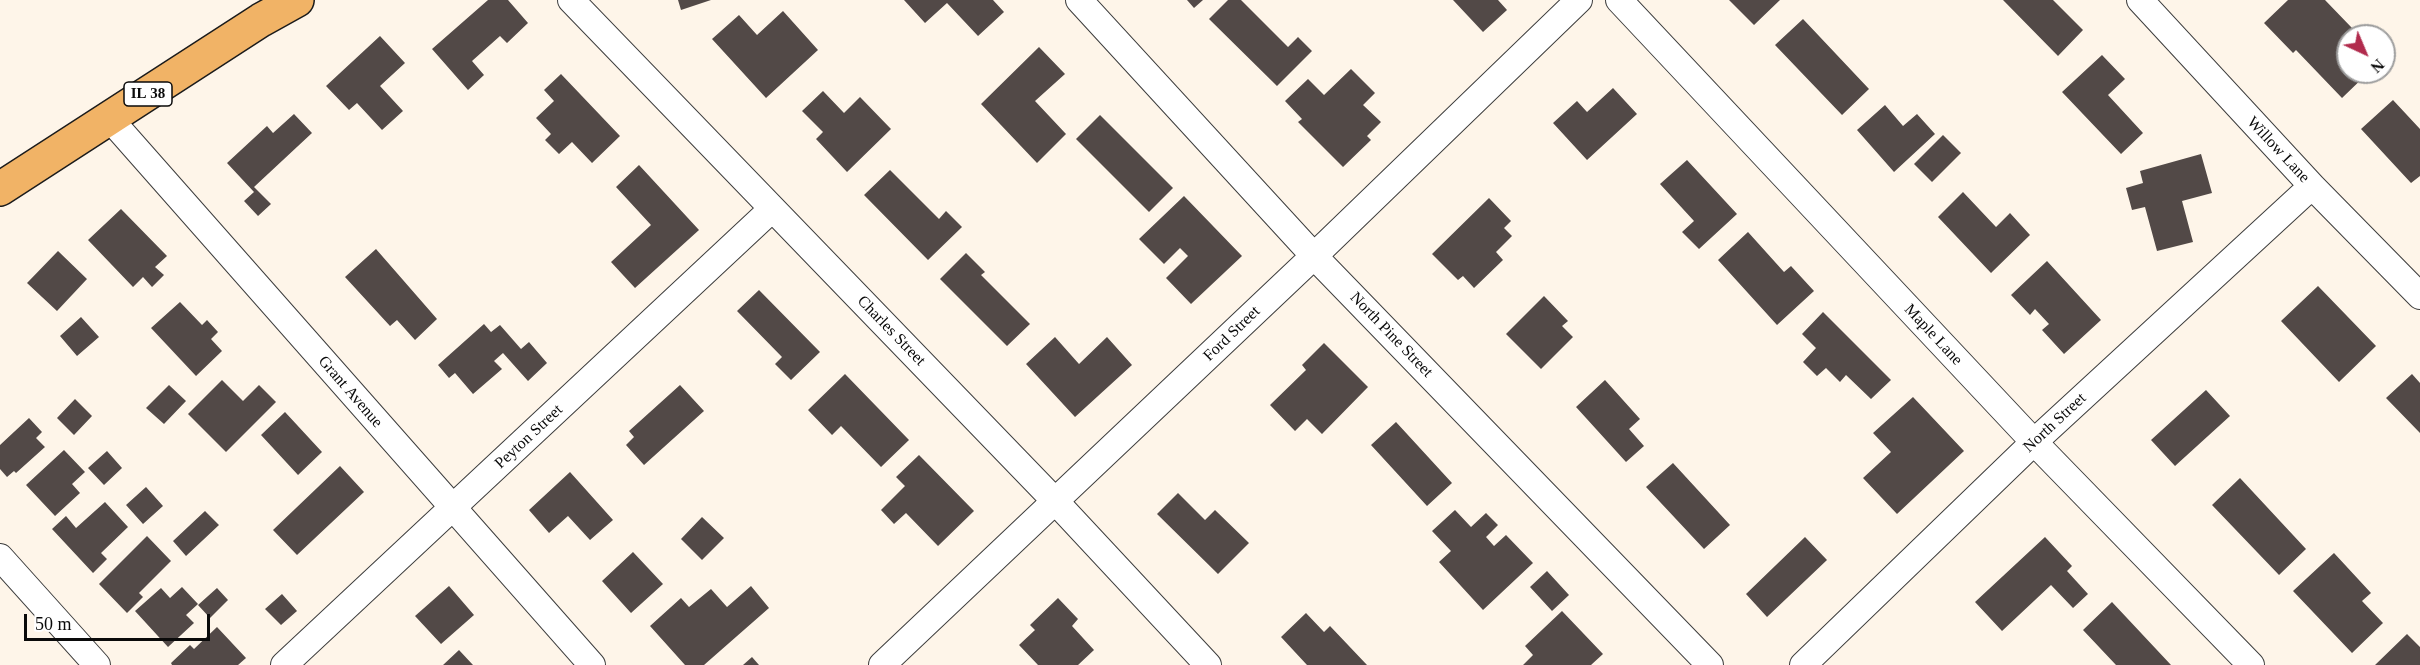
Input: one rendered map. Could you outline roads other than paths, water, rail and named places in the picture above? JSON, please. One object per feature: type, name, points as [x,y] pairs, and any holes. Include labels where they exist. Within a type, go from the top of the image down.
[{"type":"main road","name":"IL 38","points":[[0,189],[261,20],[297,0]]},
{"type":"street","name":"Charles Street","points":[[571,0],[1056,502],[1208,665]]},
{"type":"street","name":"North Pine Street","points":[[1079,0],[1314,256],[1710,665]]},
{"type":"street","name":"Ford Street","points":[[882,665],[1314,256],[1579,0]]},
{"type":"street","name":"Maple Lane","points":[[1619,0],[2034,442],[2251,665]]},
{"type":"street","name":"Willow Lane","points":[[2140,0],[2312,186],[2420,296]]},
{"type":"street","name":"Grant Avenue","points":[[110,119],[592,665]]},
{"type":"street","name":"North Street","points":[[1803,665],[2034,442],[2312,186]]},
{"type":"street","name":"Peyton Street","points":[[284,665],[772,209]]},
{"type":"street","points":[[0,557],[98,665]]}]
